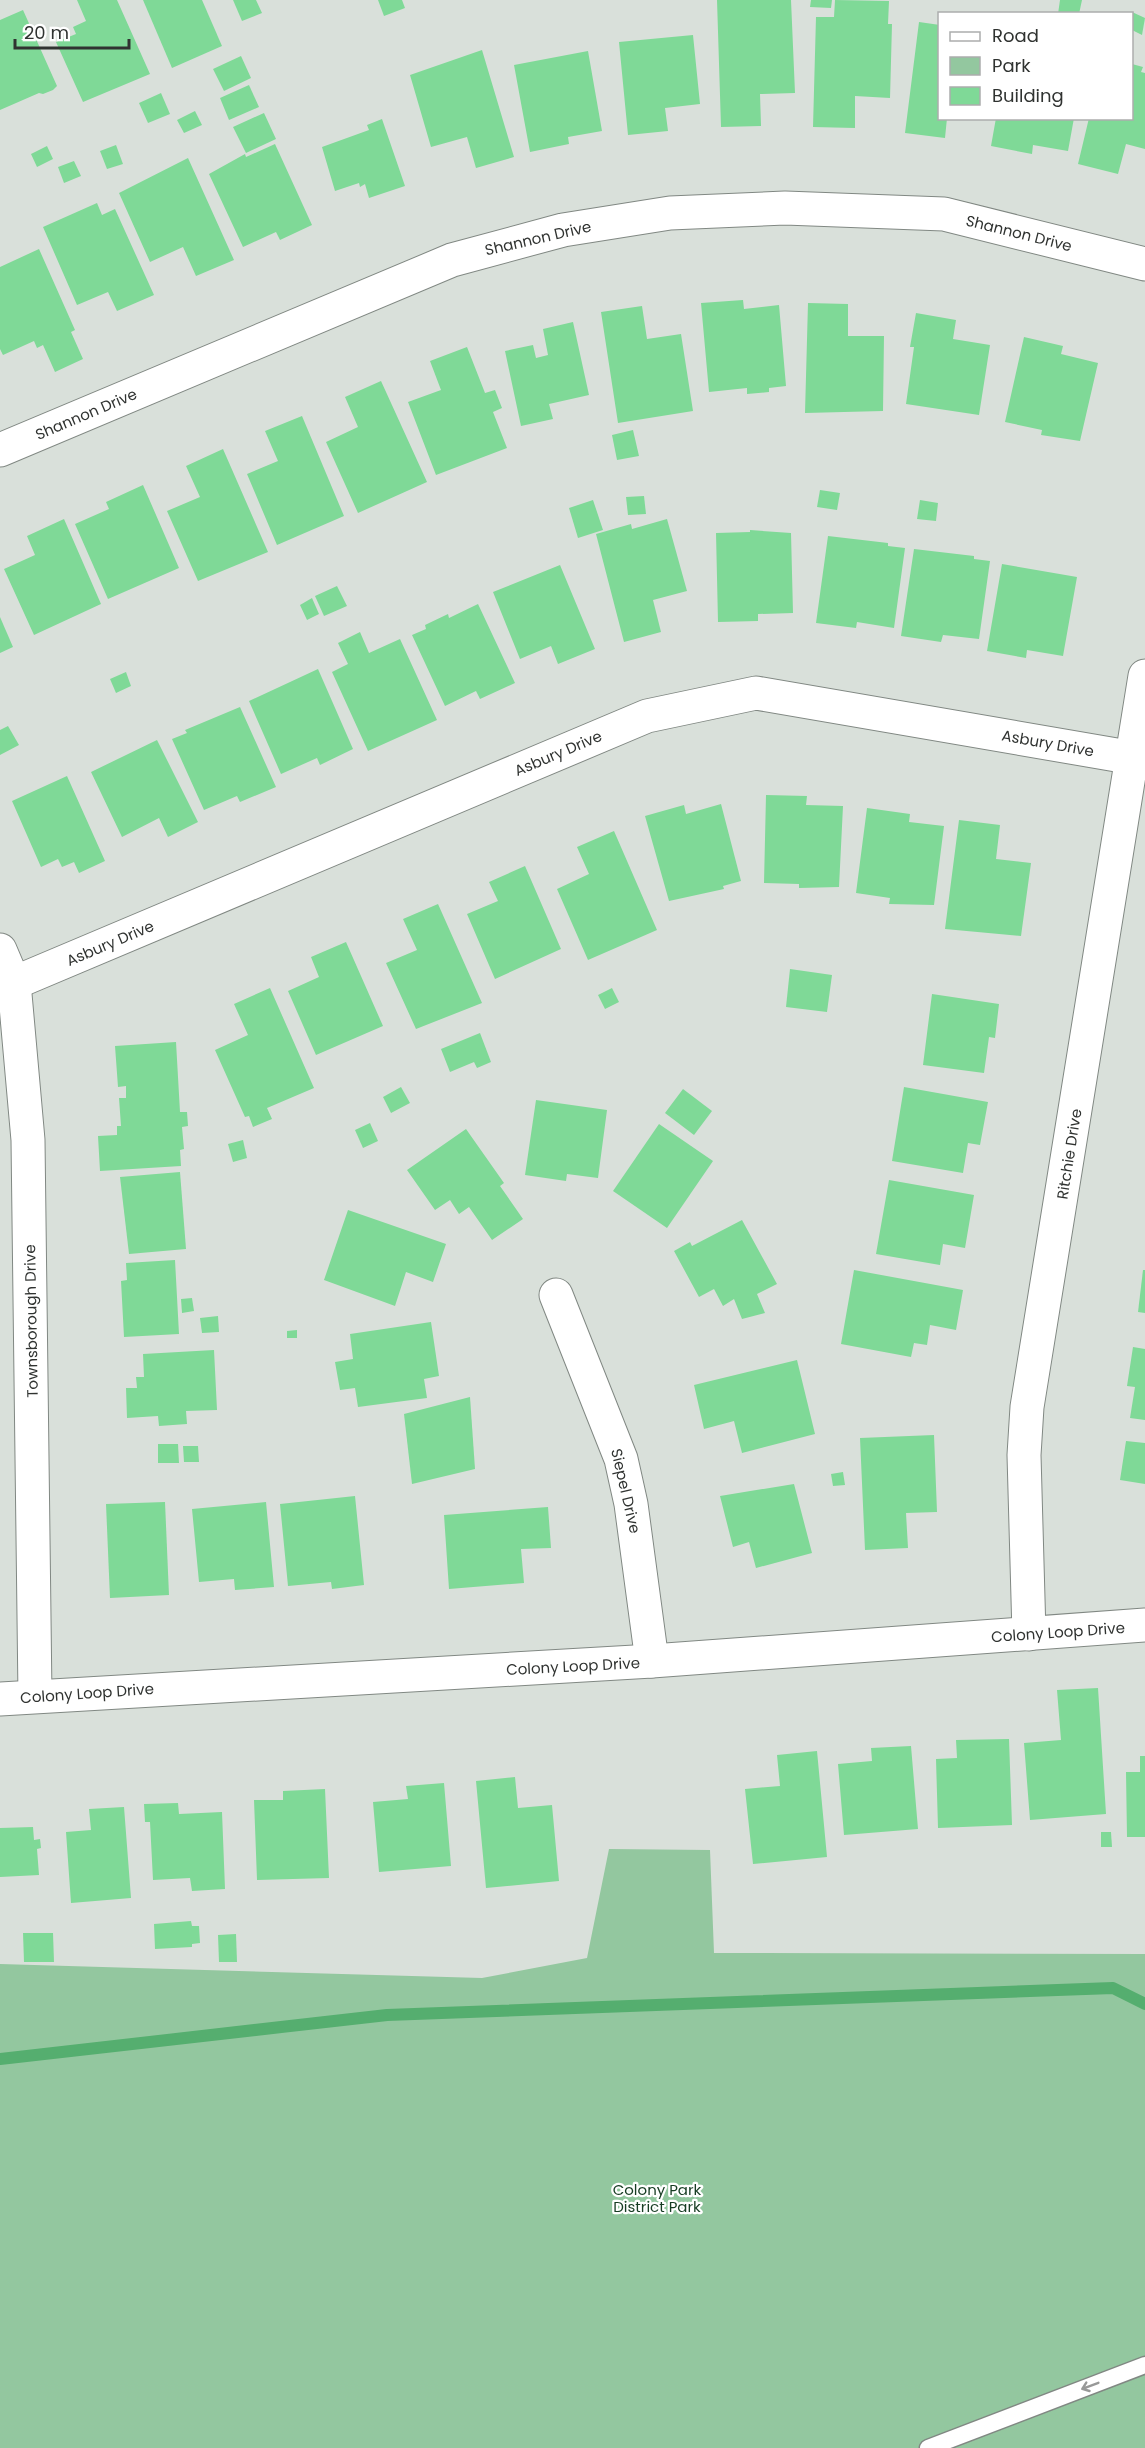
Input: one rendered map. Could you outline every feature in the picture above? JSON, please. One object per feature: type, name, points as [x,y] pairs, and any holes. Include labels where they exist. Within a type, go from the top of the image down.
[{"type":"street","name":"Shannon Drive","points":[[0,450],[452,260],[563,230],[670,213],[762,209],[944,214],[1145,264]]},
{"type":"street","name":"Ritchie Drive","points":[[1029,1634],[1024,1455],[1027,1407],[1134,758],[1145,676]]},
{"type":"street","name":"Asbury Drive","points":[[14,984],[647,716],[756,693],[1134,758]]},
{"type":"street","name":"Townsborough Drive","points":[[0,951],[14,984],[28,1140],[35,1696]]},
{"type":"street","name":"Siepel Drive","points":[[556,1295],[621,1459],[631,1504],[652,1661]]},
{"type":"street","name":"Colony Loop Drive","points":[[0,1699],[652,1661],[1145,1625]]},
{"type":"lane","points":[[927,2448],[1145,2366]]},
{"type":"green space","name":"Colony Park District Park","points":[[609,1849],[710,1850],[714,1953],[1145,1954],[1145,2448],[0,2448],[0,1964],[482,1978],[587,1958]]},
{"type":"building","points":[[77,0],[117,0],[150,74],[83,102],[56,42],[76,34],[73,27],[86,21]]},
{"type":"building","points":[[143,0],[202,0],[222,46],[172,68]]},
{"type":"building","points":[[233,0],[256,0],[262,13],[242,21]]},
{"type":"building","points":[[378,0],[402,0],[405,8],[384,16]]},
{"type":"building","points":[[717,0],[791,0],[795,93],[760,94],[761,126],[721,127]]},
{"type":"building","points":[[811,0],[832,0],[831,8],[810,7]]},
{"type":"building","points":[[835,0],[889,1],[888,24],[892,24],[890,98],[855,96],[855,128],[813,127],[816,17],[834,17]]},
{"type":"building","points":[[1060,0],[1082,0],[1079,12],[1058,12]]},
{"type":"building","points":[[23,10],[57,86],[53,90],[43,94],[39,93],[0,110],[0,20]]},
{"type":"building","points":[[1133,12],[1145,18],[1142,35],[1133,30]]},
{"type":"building","points":[[919,22],[938,25],[938,120],[947,120],[945,138],[905,133]]},
{"type":"building","points":[[693,35],[700,104],[665,108],[668,131],[628,135],[619,42]]},
{"type":"building","points":[[482,50],[514,157],[476,168],[467,137],[431,147],[410,75]]},
{"type":"building","points":[[588,51],[602,131],[568,137],[569,144],[530,152],[514,65]]},
{"type":"building","points":[[241,56],[251,78],[224,91],[213,69]]},
{"type":"building","points":[[1133,64],[1143,67],[1141,72],[1145,73],[1145,149],[1126,144],[1118,174],[1078,164],[1089,120],[1133,120]]},
{"type":"building","points":[[249,85],[259,107],[229,120],[220,98]]},
{"type":"building","points":[[161,93],[170,114],[148,123],[139,103]]},
{"type":"building","points":[[195,111],[202,125],[184,133],[177,120]]},
{"type":"building","points":[[264,113],[276,139],[246,153],[233,127]]},
{"type":"building","points":[[382,119],[405,186],[369,198],[365,184],[360,187],[359,183],[335,191],[322,147],[369,130],[367,125]]},
{"type":"building","points":[[996,120],[1074,120],[1068,151],[1033,145],[1032,154],[991,146]]},
{"type":"building","points":[[275,144],[312,225],[280,240],[276,232],[243,247],[209,174],[245,154],[246,157]]},
{"type":"building","points":[[116,145],[123,164],[107,169],[100,151]]},
{"type":"building","points":[[47,146],[53,159],[37,167],[31,154]]},
{"type":"building","points":[[188,158],[234,260],[196,276],[183,247],[150,262],[119,193]]},
{"type":"building","points":[[74,161],[81,176],[64,183],[58,167]]},
{"type":"building","points":[[97,203],[102,215],[115,209],[154,295],[117,311],[108,292],[77,305],[43,227]]},
{"type":"building","points":[[39,249],[75,330],[71,332],[83,359],[55,372],[43,345],[37,348],[34,341],[3,355],[0,349],[0,267]]},
{"type":"building","points":[[743,300],[744,309],[779,305],[786,386],[769,388],[769,392],[747,394],[747,388],[709,392],[701,303]]},
{"type":"building","points":[[808,303],[848,304],[848,336],[884,336],[883,411],[805,413]]},
{"type":"building","points":[[642,306],[647,339],[681,334],[693,411],[618,423],[601,312]]},
{"type":"building","points":[[916,313],[956,320],[953,339],[990,345],[979,415],[906,404],[914,347],[910,347]]},
{"type":"building","points":[[573,322],[589,395],[549,404],[553,419],[521,426],[505,351],[533,345],[536,358],[548,355],[543,329]]},
{"type":"building","points":[[1024,337],[1063,346],[1061,354],[1098,363],[1080,441],[1041,435],[1042,430],[1005,422]]},
{"type":"building","points":[[467,347],[485,393],[495,390],[502,408],[493,412],[507,448],[436,475],[408,402],[441,390],[430,361]]},
{"type":"building","points":[[381,381],[427,482],[358,513],[326,442],[358,427],[345,397]]},
{"type":"building","points":[[302,416],[344,516],[277,545],[247,474],[278,461],[265,431]]},
{"type":"building","points":[[633,430],[639,456],[617,460],[612,435]]},
{"type":"building","points":[[223,449],[268,552],[198,581],[167,511],[200,497],[186,466]]},
{"type":"building","points":[[143,485],[179,568],[108,599],[75,524],[109,509],[106,502]]},
{"type":"building","points":[[820,490],[840,493],[837,510],[817,507]]},
{"type":"building","points":[[644,496],[646,514],[628,515],[626,497]]},
{"type":"building","points":[[593,500],[603,530],[578,538],[569,508]]},
{"type":"building","points":[[920,500],[938,503],[936,521],[917,519]]},
{"type":"building","points":[[64,519],[101,604],[34,635],[4,569],[35,555],[27,536]]},
{"type":"building","points":[[667,519],[687,591],[653,600],[661,632],[624,642],[596,534],[631,524],[632,529]]},
{"type":"building","points":[[750,530],[791,533],[793,613],[758,614],[758,621],[718,622],[716,533],[750,532]]},
{"type":"building","points":[[828,536],[888,543],[888,546],[905,548],[894,628],[857,622],[856,628],[816,623]]},
{"type":"building","points":[[914,549],[974,556],[974,559],[990,561],[979,639],[943,635],[941,642],[901,636]]},
{"type":"building","points":[[1002,564],[1077,577],[1063,656],[1027,650],[1026,658],[987,651]]},
{"type":"building","points":[[560,565],[595,649],[558,664],[551,646],[520,659],[493,592]]},
{"type":"building","points":[[337,586],[347,606],[324,616],[315,596]]},
{"type":"building","points":[[312,598],[319,614],[307,620],[300,605]]},
{"type":"building","points":[[478,604],[515,683],[480,699],[476,691],[445,706],[412,635],[426,629],[425,625],[448,614],[449,618]]},
{"type":"building","points":[[0,617],[13,647],[0,653]]},
{"type":"building","points":[[360,632],[369,653],[400,639],[437,720],[368,751],[332,672],[348,664],[338,643]]},
{"type":"building","points":[[318,669],[353,749],[320,765],[317,758],[281,774],[249,701]]},
{"type":"building","points":[[126,672],[131,686],[116,693],[110,679]]},
{"type":"building","points":[[240,707],[276,787],[240,802],[237,796],[204,810],[172,739],[187,733],[185,730]]},
{"type":"building","points":[[8,726],[19,745],[0,755],[0,730]]},
{"type":"building","points":[[157,740],[198,822],[168,837],[159,818],[122,837],[91,772]]},
{"type":"building","points":[[67,776],[105,861],[79,873],[74,862],[62,867],[58,859],[41,867],[12,801]]},
{"type":"building","points":[[766,795],[807,796],[806,805],[843,806],[839,887],[799,888],[799,884],[764,883]]},
{"type":"building","points":[[721,804],[741,881],[723,886],[724,889],[669,901],[645,816],[684,805],[686,814]]},
{"type":"building","points":[[867,808],[910,814],[909,822],[944,826],[934,905],[889,904],[890,898],[856,893]]},
{"type":"building","points":[[959,820],[1000,825],[996,859],[1031,863],[1021,936],[945,929]]},
{"type":"building","points":[[614,831],[657,930],[588,960],[557,889],[589,874],[577,847]]},
{"type":"building","points":[[525,866],[561,949],[495,979],[467,914],[498,901],[489,882]]},
{"type":"building","points":[[438,904],[482,1003],[416,1029],[386,963],[417,950],[403,919]]},
{"type":"building","points":[[346,942],[383,1026],[316,1055],[288,991],[319,977],[311,957]]},
{"type":"building","points":[[790,969],[832,975],[827,1012],[786,1007]]},
{"type":"building","points":[[270,988],[314,1088],[267,1108],[272,1119],[253,1127],[249,1116],[245,1117],[215,1050],[248,1035],[234,1004]]},
{"type":"building","points":[[612,988],[619,1002],[605,1009],[598,995]]},
{"type":"building","points":[[932,994],[999,1004],[995,1038],[989,1037],[984,1073],[923,1065]]},
{"type":"building","points":[[480,1033],[491,1062],[477,1068],[474,1062],[450,1072],[441,1049]]},
{"type":"building","points":[[176,1042],[180,1112],[187,1112],[188,1126],[182,1127],[184,1149],[180,1150],[181,1166],[100,1171],[98,1136],[117,1135],[117,1126],[121,1126],[119,1098],[126,1098],[126,1086],[118,1087],[115,1046]]},
{"type":"building","points":[[401,1087],[410,1103],[391,1113],[383,1097]]},
{"type":"building","points":[[904,1087],[988,1102],[980,1145],[968,1143],[963,1173],[892,1161]]},
{"type":"building","points":[[683,1089],[712,1111],[694,1135],[665,1113]]},
{"type":"building","points":[[536,1100],[607,1110],[598,1178],[567,1174],[566,1181],[525,1175]]},
{"type":"building","points":[[370,1123],[378,1141],[363,1148],[355,1130]]},
{"type":"building","points":[[659,1124],[713,1161],[667,1228],[613,1191]]},
{"type":"building","points":[[466,1129],[504,1183],[500,1186],[523,1219],[492,1240],[469,1207],[459,1214],[450,1200],[435,1210],[407,1170]]},
{"type":"building","points":[[243,1140],[247,1158],[233,1162],[228,1144]]},
{"type":"building","points":[[180,1172],[186,1249],[129,1254],[120,1177]]},
{"type":"building","points":[[889,1180],[974,1195],[965,1248],[943,1244],[940,1265],[876,1254]]},
{"type":"building","points":[[348,1210],[446,1244],[433,1282],[406,1272],[395,1306],[324,1280]]},
{"type":"building","points":[[742,1220],[777,1284],[757,1294],[765,1313],[742,1319],[734,1299],[723,1306],[714,1289],[699,1297],[674,1251],[690,1242],[692,1246]]},
{"type":"building","points":[[175,1260],[179,1334],[124,1337],[121,1281],[127,1280],[126,1263]]},
{"type":"building","points":[[854,1270],[963,1290],[956,1330],[930,1325],[927,1345],[914,1343],[911,1357],[841,1344]]},
{"type":"building","points":[[1143,1270],[1145,1270],[1145,1313],[1138,1312]]},
{"type":"building","points":[[192,1298],[194,1311],[182,1313],[181,1299]]},
{"type":"building","points":[[218,1316],[219,1332],[202,1333],[200,1318]]},
{"type":"building","points":[[431,1322],[439,1376],[424,1379],[427,1398],[358,1407],[355,1388],[340,1390],[335,1362],[353,1359],[350,1334]]},
{"type":"building","points":[[297,1330],[297,1338],[287,1338],[287,1331]]},
{"type":"building","points":[[1133,1347],[1145,1349],[1145,1420],[1130,1418],[1135,1387],[1127,1386]]},
{"type":"building","points":[[214,1350],[217,1410],[186,1411],[187,1424],[159,1426],[158,1416],[127,1418],[126,1388],[137,1388],[136,1377],[144,1377],[143,1354]]},
{"type":"building","points":[[797,1360],[815,1434],[742,1453],[734,1421],[704,1429],[694,1385]]},
{"type":"building","points":[[470,1397],[475,1469],[412,1484],[404,1414]]},
{"type":"building","points":[[934,1435],[937,1512],[906,1513],[908,1548],[865,1550],[860,1438]]},
{"type":"building","points":[[1126,1441],[1145,1443],[1145,1484],[1120,1480]]},
{"type":"building","points":[[158,1444],[178,1444],[179,1463],[158,1463]]},
{"type":"building","points":[[183,1446],[198,1446],[199,1462],[184,1462]]},
{"type":"building","points":[[843,1472],[845,1485],[833,1486],[831,1474]]},
{"type":"building","points":[[794,1484],[812,1553],[756,1568],[749,1542],[733,1547],[720,1496]]},
{"type":"building","points":[[355,1496],[364,1585],[332,1589],[331,1582],[288,1586],[280,1504]]},
{"type":"building","points":[[165,1502],[169,1595],[110,1598],[106,1504]]},
{"type":"building","points":[[266,1502],[274,1587],[235,1590],[234,1579],[199,1582],[192,1509]]},
{"type":"building","points":[[548,1507],[551,1548],[521,1549],[524,1583],[449,1589],[444,1515]]},
{"type":"building","points":[[1098,1688],[1106,1814],[1030,1820],[1024,1743],[1061,1740],[1057,1690]]},
{"type":"building","points":[[1009,1739],[1012,1825],[938,1828],[936,1759],[957,1758],[956,1740]]},
{"type":"building","points":[[911,1746],[918,1829],[844,1835],[838,1764],[872,1761],[871,1748]]},
{"type":"building","points":[[817,1751],[827,1857],[753,1864],[745,1789],[780,1786],[777,1755]]},
{"type":"building","points":[[1140,1756],[1145,1756],[1145,1837],[1127,1837],[1126,1772],[1140,1772]]},
{"type":"building","points":[[515,1777],[518,1808],[552,1805],[559,1881],[486,1888],[476,1781]]},
{"type":"building","points":[[444,1783],[451,1866],[379,1872],[373,1802],[408,1799],[406,1786]]},
{"type":"building","points":[[325,1789],[329,1878],[257,1880],[254,1800],[283,1800],[283,1791]]},
{"type":"building","points":[[178,1803],[179,1814],[222,1812],[225,1889],[192,1891],[190,1878],[153,1880],[150,1822],[145,1822],[144,1804]]},
{"type":"building","points":[[124,1807],[131,1898],[71,1903],[66,1832],[91,1830],[89,1809]]},
{"type":"building","points":[[33,1827],[34,1840],[40,1839],[41,1848],[37,1849],[39,1875],[0,1877],[0,1828]]},
{"type":"building","points":[[1101,1832],[1111,1832],[1112,1847],[1101,1847]]},
{"type":"building","points":[[191,1921],[192,1926],[199,1926],[200,1943],[192,1944],[192,1947],[155,1949],[154,1924]]},
{"type":"building","points":[[23,1933],[53,1933],[54,1962],[24,1962]]},
{"type":"building","points":[[236,1934],[237,1962],[219,1962],[218,1935]]},
{"type":"waterway","points":[[0,2059],[387,2015],[1113,1988],[1145,2004]]}]
